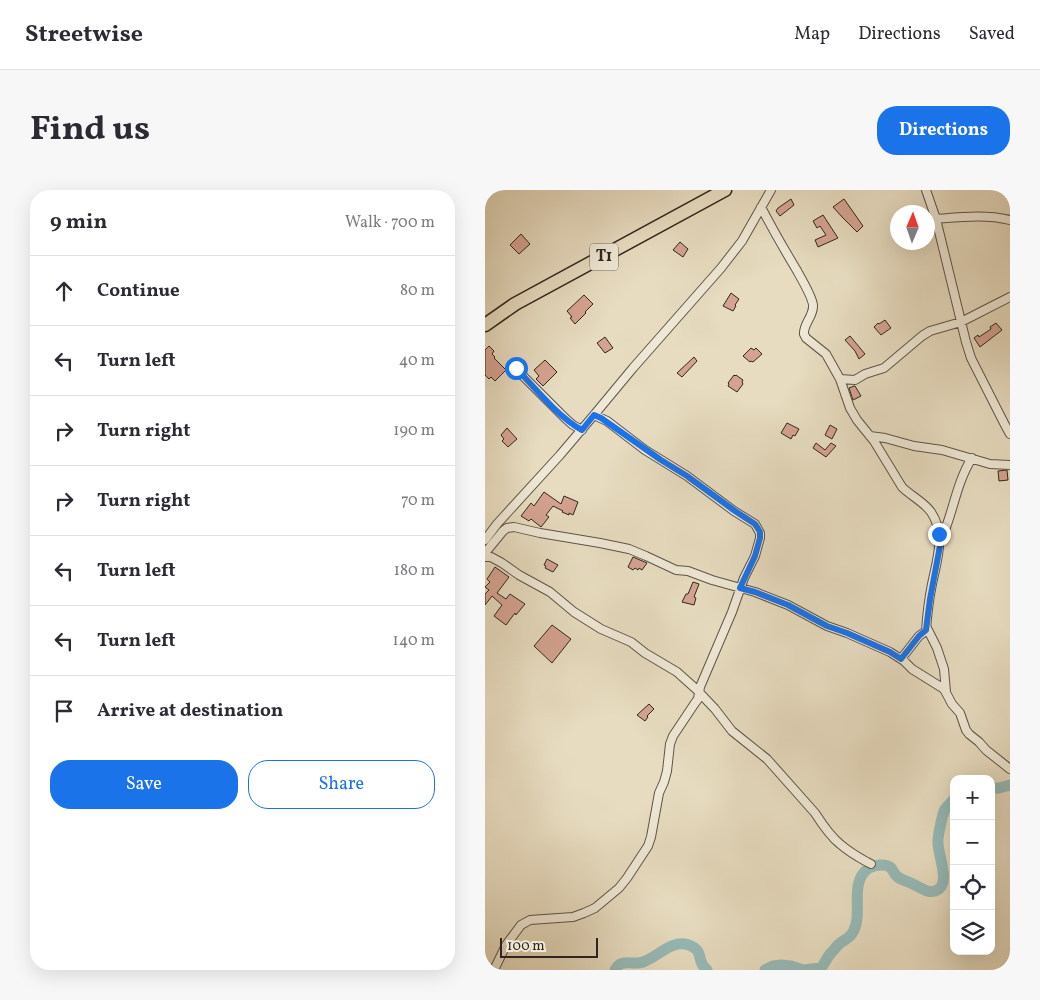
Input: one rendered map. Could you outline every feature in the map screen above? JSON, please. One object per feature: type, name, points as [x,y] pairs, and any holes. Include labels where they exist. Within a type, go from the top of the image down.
[{"type":"highway","name":"T1","points":[[485,325],[515,304],[725,190]]},
{"type":"street","points":[[485,540],[721,268],[742,241],[771,190]]},
{"type":"street","points":[[926,190],[936,219],[971,358],[1010,434]]},
{"type":"street","points":[[761,207],[803,282],[812,302],[812,312],[803,334],[826,354],[840,379],[850,408],[902,487],[926,507],[934,517],[940,546],[930,599],[927,628],[901,659]]},
{"type":"street","points":[[936,219],[966,216],[1010,220]]},
{"type":"street","points":[[840,379],[855,380],[865,374],[884,368],[925,334],[961,322],[1009,299]]},
{"type":"street","points":[[516,368],[566,419],[582,430]]},
{"type":"street","points":[[494,970],[506,945],[521,925],[530,920],[567,918],[595,908],[619,888],[648,846],[658,796],[667,771],[669,744],[695,703],[740,588],[755,556],[760,538],[760,532],[755,524],[607,421],[594,415]]},
{"type":"street","points":[[870,436],[942,450],[995,465],[1010,464]]},
{"type":"street","points":[[940,542],[965,470],[972,458]]},
{"type":"street","points":[[485,553],[503,531],[514,526],[539,534],[600,543],[629,550],[647,556],[676,570],[688,571],[755,592],[788,605],[827,626],[890,652],[912,669],[938,684],[946,692],[952,704],[960,713],[969,734],[1010,769]]},
{"type":"street","points":[[485,557],[491,557],[502,562],[519,575],[550,592],[574,612],[601,629],[631,642],[645,653],[677,672],[715,709],[732,731],[767,759],[841,845],[871,864]]},
{"type":"street","points":[[927,628],[937,648],[944,669],[946,692]]},
{"type":"building","points":[[791,199],[794,205],[780,216],[776,211]]},
{"type":"building","points":[[844,199],[863,226],[857,232],[833,207]]},
{"type":"building","points":[[823,215],[838,238],[818,247],[815,240],[826,235],[820,226],[817,228],[813,221]]},
{"type":"building","points":[[521,234],[530,244],[519,254],[510,245]]},
{"type":"building","points":[[680,242],[688,249],[683,257],[673,250]]},
{"type":"building","points":[[731,293],[739,299],[733,311],[723,306]]},
{"type":"building","points":[[584,295],[593,304],[575,324],[567,311]]},
{"type":"building","points":[[885,320],[891,328],[881,335],[874,327]]},
{"type":"building","points":[[996,323],[1002,330],[980,347],[974,338],[991,329],[990,327]]},
{"type":"building","points":[[850,336],[865,354],[859,359],[855,351],[845,340]]},
{"type":"building","points":[[605,337],[613,348],[605,353],[597,343]]},
{"type":"building","points":[[489,346],[494,351],[492,354],[494,358],[506,370],[495,381],[485,375],[485,350]]},
{"type":"building","points":[[751,348],[754,350],[756,348],[762,354],[753,362],[750,362],[743,356]]},
{"type":"building","points":[[694,357],[697,361],[682,377],[677,373]]},
{"type":"building","points":[[545,360],[557,372],[543,386],[536,379],[539,376],[534,370]]},
{"type":"building","points":[[734,375],[743,380],[743,384],[737,392],[728,386]]},
{"type":"building","points":[[855,386],[861,396],[853,400],[849,388]]},
{"type":"building","points":[[787,423],[799,429],[791,439],[781,433]]},
{"type":"building","points":[[830,425],[837,429],[832,439],[825,435]]},
{"type":"building","points":[[507,428],[517,439],[508,447],[502,441],[504,439],[501,435]]},
{"type":"building","points":[[816,443],[825,450],[831,443],[836,446],[826,457],[813,448]]},
{"type":"building","points":[[1007,470],[1008,480],[999,481],[998,471]]},
{"type":"building","points":[[544,492],[561,504],[564,496],[578,502],[573,515],[562,512],[553,506],[546,515],[549,517],[541,527],[531,519],[529,521],[521,516],[531,503],[534,506]]},
{"type":"building","points":[[633,557],[647,563],[642,570],[635,568],[633,570],[628,567]]},
{"type":"building","points":[[547,559],[558,565],[553,572],[545,568],[546,566],[544,565]]},
{"type":"building","points":[[495,567],[509,577],[497,593],[506,599],[510,594],[525,604],[506,625],[494,616],[502,605],[492,596],[485,605],[485,594],[489,590],[485,587],[490,582],[487,579]]},
{"type":"building","points":[[693,582],[699,584],[694,597],[696,598],[694,605],[682,602]]},
{"type":"building","points":[[552,625],[571,639],[552,663],[534,646]]},
{"type":"building","points":[[649,704],[654,709],[645,721],[637,715]]},
{"type":"waterway","points":[[995,788],[1010,785]]},
{"type":"waterway","points":[[765,970],[781,965],[803,970],[821,968],[828,956],[853,932],[857,916],[859,881],[863,874],[871,867],[886,865],[899,878],[925,890],[932,892],[939,889],[942,885],[943,873],[938,841],[944,811],[950,804]]},
{"type":"waterway","points":[[615,970],[624,963],[639,963],[649,960],[676,944],[693,947],[699,953],[702,964],[707,970]]},
{"type":"route","points":[[516,368],[573,425],[582,430],[594,415],[607,421],[755,524],[760,532],[760,538],[755,556],[740,588],[788,605],[827,626],[890,652],[901,659],[926,630],[940,546],[939,534]]}]
